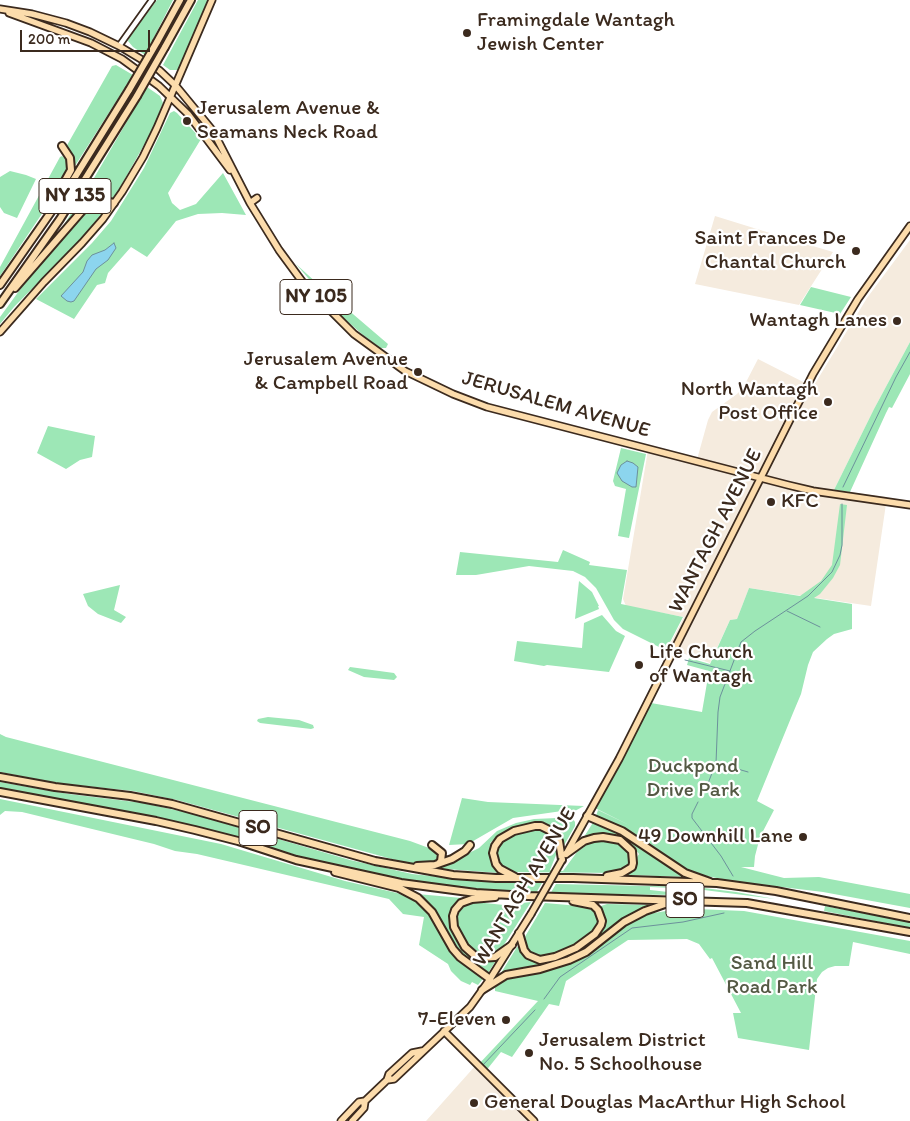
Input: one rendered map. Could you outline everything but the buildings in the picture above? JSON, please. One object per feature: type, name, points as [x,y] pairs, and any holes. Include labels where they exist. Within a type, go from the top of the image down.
[{"type":"highway","name":"NY 135","points":[[0,285],[86,161],[180,0]]},
{"type":"highway","name":"NY 135","points":[[0,304],[60,219],[137,96],[191,0]]},
{"type":"highway","points":[[28,247],[71,170],[70,158],[62,146]]},
{"type":"highway","points":[[9,293],[21,283],[88,204],[99,200],[114,203]]},
{"type":"highway","name":"SO","points":[[0,777],[172,804],[338,851],[453,875],[496,878],[573,878],[714,883],[776,891],[910,918]]},
{"type":"highway","name":"SO","points":[[0,792],[195,830],[238,841],[296,860],[401,883],[476,893],[747,903],[910,932]]},
{"type":"highway","points":[[588,816],[622,831],[686,873],[714,883]]},
{"type":"highway","points":[[516,878],[500,869],[496,864],[493,853],[500,839],[514,831],[535,826],[541,826],[549,830],[559,841],[562,860]]},
{"type":"highway","points":[[566,854],[584,841],[603,837],[613,838],[626,844],[634,856],[632,867],[622,873],[608,876],[573,878]]},
{"type":"highway","points":[[432,845],[442,854],[441,861],[438,864]]},
{"type":"highway","points":[[408,867],[438,864],[460,854],[470,845]]},
{"type":"highway","points":[[296,860],[348,876],[399,888],[418,898],[432,912],[453,949],[460,957],[490,979]]},
{"type":"highway","points":[[512,945],[490,958],[480,958],[465,947],[456,932],[453,916],[458,906],[466,900],[528,896]]},
{"type":"highway","points":[[519,933],[524,950],[528,956],[540,960],[555,957],[576,948],[598,931],[602,921],[601,915],[592,905],[552,897]]},
{"type":"highway","points":[[482,990],[506,975],[547,967],[586,952],[624,922],[645,910],[665,904],[725,905],[747,903]]},
{"type":"main road","points":[[0,332],[44,282],[82,243],[114,203],[143,157],[176,86],[212,0]]},
{"type":"main road","name":"JERUSALEM AVENUE","points":[[0,9],[66,23],[119,46],[158,70],[176,86],[216,130],[250,202],[279,250],[309,290],[354,334],[405,370],[446,391],[487,407],[813,491],[910,505]]},
{"type":"main road","name":"JERUSALEM AVENUE","points":[[0,9],[91,44],[122,59],[159,86],[188,114],[209,140],[245,193]]},
{"type":"main road","points":[[250,202],[257,198]]},
{"type":"main road","name":"WANTAGH AVENUE","points":[[352,1121],[364,1108],[366,1102],[387,1080],[389,1074],[412,1053],[422,1050],[470,1007],[512,945],[588,816],[622,753],[814,374],[858,299],[910,226]]},
{"type":"main road","points":[[444,1031],[534,1121]]},
{"type":"main road","name":"WANTAGH AVENUE","points":[[341,1121],[359,1102],[366,1102]]},
{"type":"street","points":[[119,46],[152,0]]},
{"type":"shaded area","points":[[715,216],[833,252],[799,305],[695,284]]},
{"type":"shaded area","points":[[910,240],[910,342],[834,490],[887,497],[871,606],[749,588],[737,619],[730,620],[710,663],[668,648],[684,617],[626,606],[623,599],[648,450],[696,463],[712,412],[737,394],[744,386],[758,359],[813,387],[867,298]]},
{"type":"shaded area","points":[[476,1065],[534,1121],[426,1121]]},
{"type":"green space","points":[[157,0],[173,0],[145,55],[128,41]]},
{"type":"green space","points":[[198,0],[209,0],[178,70],[170,70],[163,65]]},
{"type":"green space","points":[[116,65],[133,75],[73,169],[66,147],[112,66]]},
{"type":"green space","points":[[147,87],[160,96],[163,103],[153,129],[118,191],[111,200],[91,199],[58,234],[87,190]]},
{"type":"green space","points":[[174,111],[201,139],[168,193],[172,203],[180,210],[196,204],[223,173],[246,215],[198,214],[176,221],[147,257],[131,247],[108,273],[105,283],[97,285],[74,319],[36,299],[92,243],[111,221],[144,168],[170,113]]},
{"type":"green space","points":[[62,156],[67,160],[69,171],[64,181],[0,276],[0,267]]},
{"type":"green space","points":[[10,171],[36,179],[17,218],[4,213],[0,207],[0,177]]},
{"type":"green space","points":[[100,203],[105,205],[106,209],[81,239],[14,307],[0,324],[0,317],[27,280],[89,207]]},
{"type":"green space","points":[[296,264],[388,344],[386,348],[380,348],[338,313]]},
{"type":"green space","points":[[811,287],[851,297],[840,314],[800,305]]},
{"type":"green space","points":[[910,342],[910,374],[892,408],[889,407],[850,492],[834,490],[874,409]]},
{"type":"green space","points":[[48,426],[95,436],[92,457],[80,460],[66,469],[37,453]]},
{"type":"green space","points":[[621,448],[646,454],[629,538],[618,536],[626,489],[615,486],[613,481]]},
{"type":"green space","name":"Duckpond Drive Park","points":[[840,504],[847,505],[840,565],[833,578],[820,594],[814,598],[852,604],[852,629],[834,634],[813,652],[801,694],[757,801],[774,810],[760,837],[754,867],[741,867],[784,878],[819,877],[910,894],[910,908],[823,892],[732,881],[696,874],[677,866],[596,816],[598,810],[629,825],[595,808],[651,703],[702,712],[709,671],[687,665],[689,658],[710,664],[730,620],[737,619],[749,588],[800,596],[821,581],[832,565]]},
{"type":"green space","points":[[563,550],[590,562],[589,565],[627,570],[621,604],[683,617],[667,648],[665,650],[623,629],[614,620],[596,588],[585,577],[573,571],[529,566],[476,575],[456,575],[460,552],[558,562]]},
{"type":"green space","points":[[579,581],[592,592],[599,609],[575,619]]},
{"type":"green space","points":[[120,585],[114,610],[126,617],[121,623],[98,614],[88,606],[83,594]]},
{"type":"green space","points":[[602,615],[616,631],[625,636],[609,672],[544,666],[514,661],[517,641],[582,648],[584,623]]},
{"type":"green space","points":[[350,667],[394,673],[397,677],[394,680],[364,677],[348,670]]},
{"type":"green space","points":[[268,717],[299,720],[313,725],[314,728],[260,723],[257,721],[258,719]]},
{"type":"green space","points":[[0,734],[410,841],[437,851],[440,854],[439,861],[419,864],[399,861],[177,800],[133,791],[57,783],[0,772]]},
{"type":"green space","points":[[0,782],[69,794],[143,803],[189,813],[350,860],[412,874],[489,882],[542,883],[536,893],[490,892],[411,883],[315,861],[188,825],[0,789]]},
{"type":"green space","points":[[462,798],[488,802],[584,806],[573,812],[562,811],[513,818],[468,844],[449,845]]},
{"type":"green space","points":[[0,799],[221,844],[413,899],[423,905],[429,912],[449,947],[482,977],[482,980],[478,985],[472,982],[470,985],[461,981],[451,971],[448,964],[419,945],[424,917],[403,914],[389,899],[197,854],[175,851],[154,844],[22,812],[5,811],[0,815]]},
{"type":"green space","points":[[534,819],[573,819],[575,822],[575,826],[563,847],[559,835],[552,830],[553,826],[537,824],[518,827],[501,834],[490,843],[493,844],[490,860],[499,873],[433,868],[447,864],[479,848],[497,831],[516,823]]},
{"type":"green space","points":[[594,821],[624,836],[687,877],[627,875],[635,868],[639,854],[630,843],[615,836],[598,833],[582,840]]},
{"type":"green space","points":[[537,828],[544,830],[557,843],[558,850],[550,870],[563,871],[584,845],[600,840],[614,841],[624,847],[630,855],[630,864],[625,871],[616,873],[510,872],[498,865],[496,854],[498,844],[503,838],[517,832]]},
{"type":"green space","points":[[556,884],[696,887],[775,899],[696,889],[650,887],[650,890],[696,895],[550,894]]},
{"type":"green space","points":[[417,894],[462,898],[451,912],[450,925],[456,939],[466,952],[479,960],[492,961],[497,959],[488,973],[458,952]]},
{"type":"green space","points":[[475,902],[504,905],[531,902],[500,951],[495,955],[475,954],[463,941],[456,927],[458,911],[465,905]]},
{"type":"green space","points":[[545,903],[591,907],[597,913],[600,922],[598,929],[577,945],[555,955],[540,959],[530,955],[525,948],[523,940]]},
{"type":"green space","points":[[607,904],[651,905],[651,907],[571,957],[545,966],[501,973],[517,947],[531,961],[545,963],[570,955],[587,945],[601,931],[604,923],[603,914],[598,907]]},
{"type":"green space","points":[[825,906],[910,922],[910,928],[824,911]]},
{"type":"green space","name":"Sand Hill Road Park","points":[[696,909],[744,911],[910,941],[910,954],[853,942],[849,966],[828,968],[817,979],[809,1050],[738,1038],[733,1013],[741,1013],[712,958],[710,959],[699,944],[687,939],[628,940],[566,981],[559,1006],[549,1004],[512,1057],[501,1052],[485,1072],[478,1065],[538,1001],[495,991],[495,985],[507,978],[548,970],[573,962],[633,920],[648,914]]},
{"type":"water","points":[[114,243],[116,248],[108,260],[96,269],[74,301],[67,301],[61,296],[83,272],[87,261],[92,255],[105,250]]},
{"type":"water","points":[[627,461],[638,467],[636,487],[632,487],[622,481],[617,473],[621,465]]},
{"type":"waterway","points":[[843,487],[910,352]]},
{"type":"waterway","points":[[705,791],[716,763],[720,697],[741,642],[808,596],[832,572],[840,555],[842,545],[842,504]]},
{"type":"waterway","points":[[787,611],[820,627]]},
{"type":"waterway","points":[[685,660],[730,671]]},
{"type":"waterway","points":[[717,763],[748,772]]},
{"type":"waterway","points":[[698,802],[692,818],[721,856],[733,876]]},
{"type":"waterway","points":[[544,999],[560,977],[632,928],[683,922],[724,913]]},
{"type":"waterway","points":[[482,1066],[535,1010]]},
{"type":"place","name":"Framingdale Wantagh Jewish Center","points":[[467,33]]},
{"type":"place","name":"Jerusalem Avenue & Seamans Neck Road","points":[[187,121]]},
{"type":"place","name":"Saint Frances De Chantal Church","points":[[856,251]]},
{"type":"place","name":"Wantagh Lanes","points":[[897,321]]},
{"type":"place","name":"Jerusalem Avenue & Campbell Road","points":[[418,372]]},
{"type":"place","name":"North Wantagh Post Office","points":[[828,402]]},
{"type":"place","name":"KFC","points":[[771,502]]},
{"type":"place","name":"Life Church of Wantagh","points":[[639,665]]},
{"type":"place","name":"49 Downhill Lane","points":[[803,837]]},
{"type":"place","name":"7-Eleven","points":[[506,1020]]},
{"type":"place","name":"Jerusalem District No. 5 Schoolhouse","points":[[529,1053]]},
{"type":"place","name":"General Douglas MacArthur High School","points":[[474,1103]]}]
